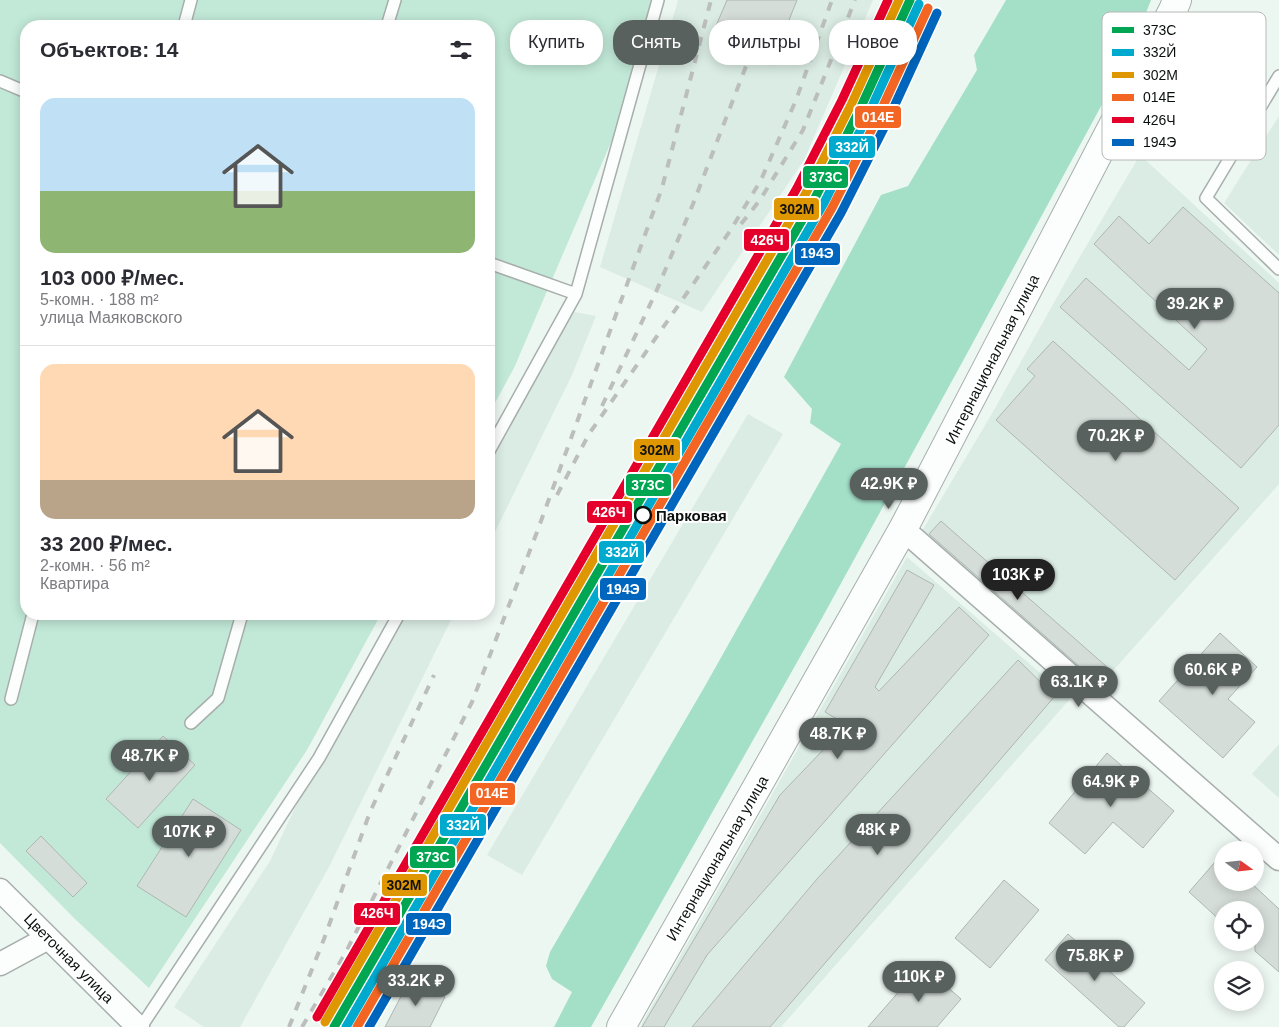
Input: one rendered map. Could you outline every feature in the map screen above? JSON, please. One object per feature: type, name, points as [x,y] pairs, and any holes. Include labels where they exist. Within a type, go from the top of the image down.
[{"type":"main road","name":"Интернациональная улица","points":[[1172,12],[1177,0]]},
{"type":"main road","name":"Интернациональная улица","points":[[621,1027],[903,529],[1102,146]]},
{"type":"street","points":[[903,529],[1279,859]]},
{"type":"street","name":"Цветочная улица","points":[[0,890],[140,1027]]},
{"type":"street","points":[[0,964],[48,938]]},
{"type":"lane","points":[[186,20],[191,0]]},
{"type":"lane","points":[[389,20],[394,0]]},
{"type":"lane","points":[[495,440],[576,294],[658,0]]},
{"type":"lane","points":[[1266,98],[1279,76]]},
{"type":"lane","points":[[0,81],[20,89]]},
{"type":"lane","points":[[1229,160],[1206,198],[1279,269]]},
{"type":"lane","points":[[495,265],[576,294]]},
{"type":"lane","points":[[11,699],[31,620]]},
{"type":"lane","points":[[191,723],[218,698],[240,620]]},
{"type":"lane","points":[[140,1027],[320,758],[396,620]]},
{"type":"shaded area","points":[[678,0],[873,0],[864,20],[829,20],[829,65],[845,65],[804,160],[702,312],[600,267],[659,65],[699,65],[699,20],[672,20]]},
{"type":"shaded area","points":[[1279,116],[1279,255],[1224,203],[1251,160],[1266,160],[1266,137]]},
{"type":"shaded area","points":[[1137,160],[1145,160],[1279,283],[1279,484],[1095,691],[919,536],[990,417],[1075,265]]},
{"type":"shaded area","points":[[564,310],[596,316],[572,375],[495,532],[495,432]]},
{"type":"shaded area","points":[[748,414],[783,434],[522,875],[487,855]]},
{"type":"shaded area","points":[[907,557],[1070,699],[781,1027],[640,1027]]},
{"type":"shaded area","points":[[393,620],[451,620],[329,867],[240,1027],[204,1027],[174,1007],[270,861],[310,776]]},
{"type":"shaded area","points":[[1279,744],[1279,798],[1252,774]]},
{"type":"green space","points":[[0,0],[659,0],[653,20],[613,20],[613,65],[639,65],[627,105],[514,368],[495,403],[495,20],[20,20],[20,620],[378,620],[307,750],[149,988],[76,920],[0,843]]},
{"type":"green space","points":[[1006,0],[1151,0],[1146,12],[1102,12],[1102,104],[822,618],[591,1027],[554,1027],[572,992],[552,979],[546,966],[550,952],[705,686],[841,444],[810,423],[812,409],[784,377],[881,195],[908,186],[977,70],[974,55]]},
{"type":"building","points":[[727,0],[797,0],[789,20],[718,20]]},
{"type":"building","points":[[1183,207],[1279,293],[1279,425],[1241,468],[1060,307],[1086,278],[1189,370],[1207,349],[1094,244],[1119,216],[1149,244]]},
{"type":"building","points":[[1053,341],[1239,508],[1175,580],[996,420],[1035,376],[1027,369]]},
{"type":"building","points":[[941,521],[1107,667],[1096,681],[929,534]]},
{"type":"building","points":[[907,570],[934,585],[875,687],[879,691],[959,607],[989,635],[707,955],[664,1027],[642,1027],[780,795],[847,725],[825,712]]},
{"type":"building","points":[[1220,633],[1257,667],[1228,699],[1255,722],[1223,758],[1159,701]]},
{"type":"building","points":[[1018,660],[1055,696],[770,1027],[692,1027],[817,879]]},
{"type":"building","points":[[163,736],[195,765],[138,828],[106,799]]},
{"type":"building","points":[[1107,753],[1174,811],[1143,848],[1113,822],[1085,854],[1049,823]]},
{"type":"building","points":[[193,799],[241,830],[186,917],[137,886]]},
{"type":"building","points":[[41,836],[87,883],[73,897],[26,851]]},
{"type":"building","points":[[1214,863],[1214,891],[1260,891],[1279,909],[1279,972],[1255,951],[1264,951],[1264,901],[1214,901],[1214,915],[1189,892]]},
{"type":"building","points":[[1004,880],[1039,910],[990,968],[955,938]]},
{"type":"building","points":[[1068,934],[1145,1003],[1124,1027],[1119,1027],[1045,960]]},
{"type":"building","points":[[922,965],[961,999],[937,1027],[868,1027]]},
{"type":"building","points":[[410,979],[445,997],[430,1027],[385,1027]]},
{"type":"railway","points":[[302,1027],[346,952],[472,702],[537,532],[662,188],[711,0]]},
{"type":"railway","points":[[557,495],[589,434],[730,231],[761,180],[796,100],[832,0]]},
{"type":"railway","points":[[741,224],[760,200],[803,130],[855,0]]},
{"type":"railway","points":[[602,406],[656,292],[693,204],[746,65]]},
{"type":"railway","points":[[289,1027],[324,939],[370,812],[434,675]]},
{"type":"transit line","name":"426Ч","points":[[317,1017],[797,188],[842,100],[888,0]]},
{"type":"transit line","name":"302М","points":[[325,1022],[806,193],[851,105],[899,0]]},
{"type":"transit line","name":"373C","points":[[334,1027],[815,198],[860,109],[910,0]]},
{"type":"transit line","name":"332Й","points":[[346,1027],[824,203],[869,113],[919,4]]},
{"type":"transit line","name":"014Е","points":[[357,1027],[832,208],[878,117],[928,8]]},
{"type":"transit line","name":"194Э","points":[[369,1027],[841,213],[887,122],[937,13]]},
{"type":"place","name":"Парковая","points":[[643,515]]}]
